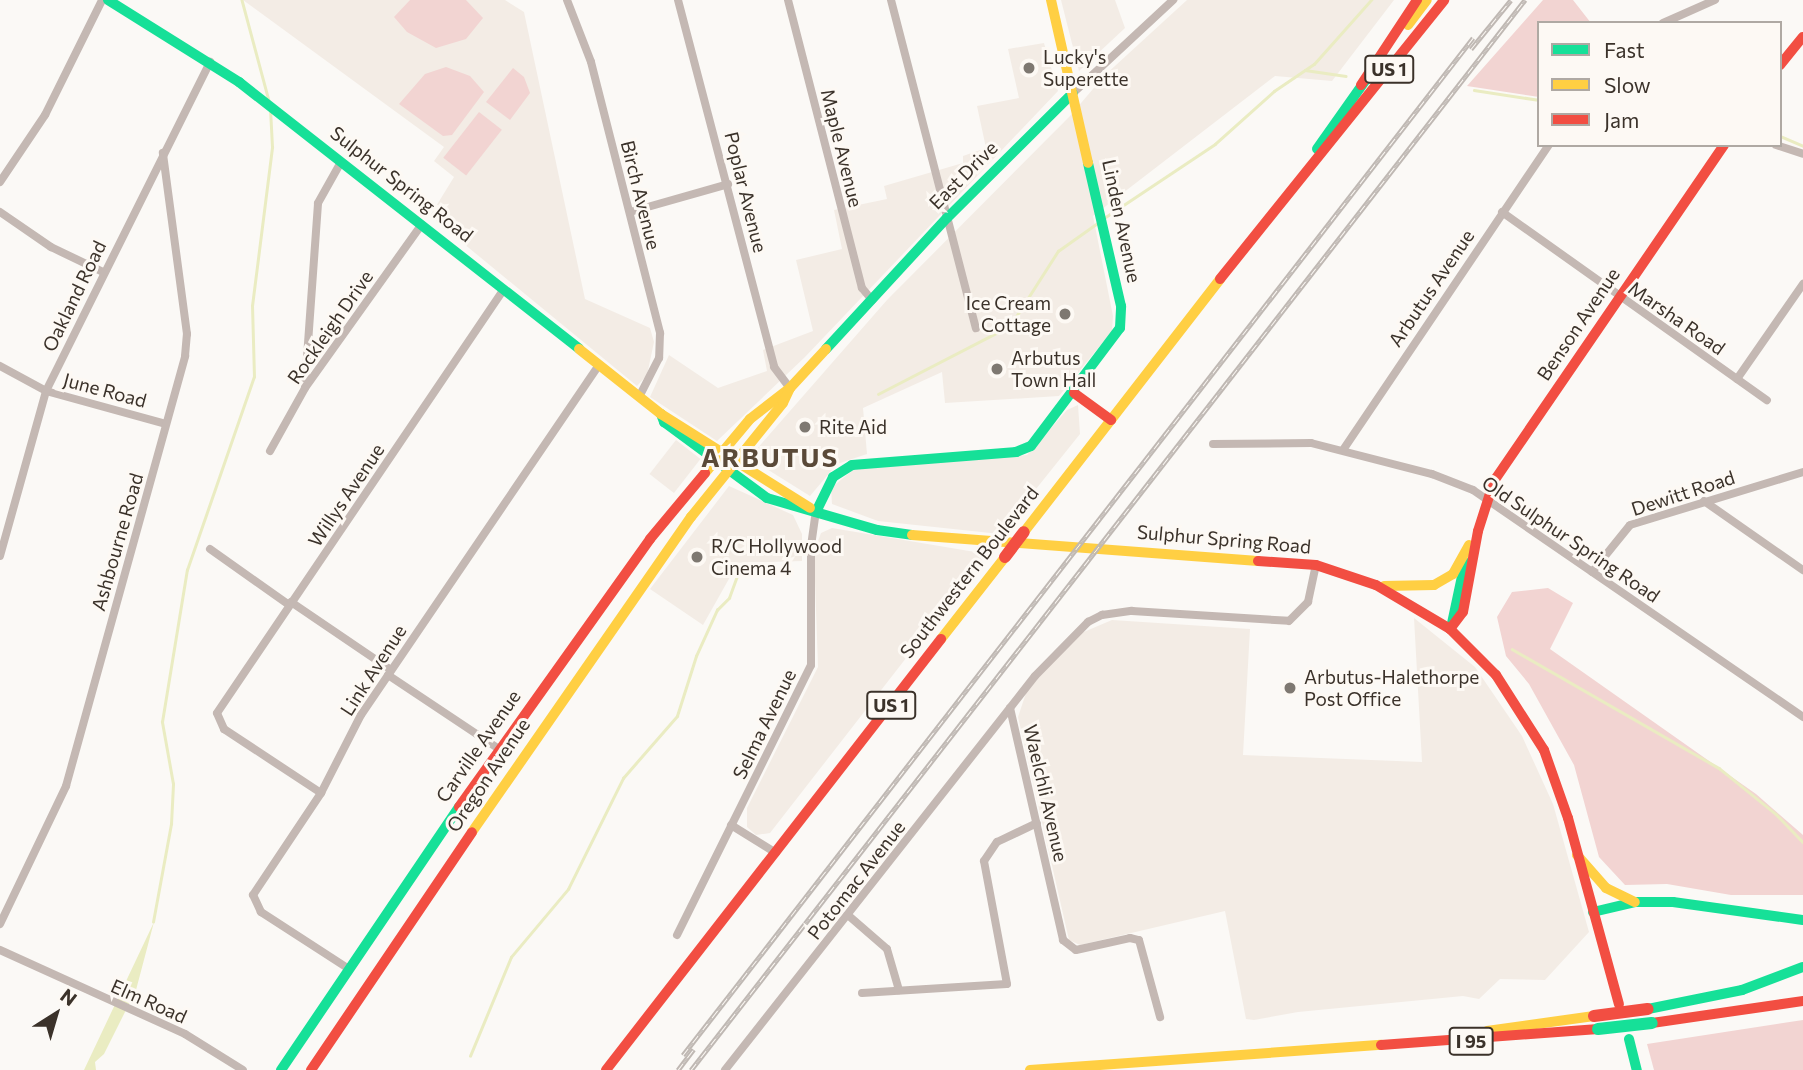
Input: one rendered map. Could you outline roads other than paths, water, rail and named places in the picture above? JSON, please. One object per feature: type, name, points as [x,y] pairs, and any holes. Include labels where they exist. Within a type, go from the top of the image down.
[{"type":"main road","name":"Sulphur Spring Road","points":[[108,0],[210,62],[270,106],[716,456],[816,512],[904,535],[1316,565],[1376,585],[1450,629],[1496,675],[1529,722],[1558,787],[1619,1004]]},
{"type":"main road","name":"Linden Avenue","points":[[1051,0],[1121,306],[1121,328],[1074,393]]},
{"type":"main road","points":[[1361,85],[1417,0]]},
{"type":"main road","name":"Southwestern Boulevard","points":[[1309,163],[1330,125],[1427,0]]},
{"type":"main road","name":"Southwestern Boulevard","points":[[606,1070],[1309,163],[1444,0]]},
{"type":"main road","points":[[1782,63],[1803,37]]},
{"type":"main road","name":"East Drive","points":[[716,456],[769,401],[790,388],[947,218],[1073,93]]},
{"type":"main road","name":"Benson Avenue","points":[[1450,629],[1463,612],[1486,497],[1723,147]]},
{"type":"main road","name":"East Drive","points":[[731,466],[783,402],[790,388]]},
{"type":"main road","points":[[816,512],[833,477],[852,465],[1024,450],[1074,393],[1111,420]]},
{"type":"main road","name":"Carville Avenue","points":[[281,1070],[562,659],[716,456]]},
{"type":"main road","name":"Oregon Avenue","points":[[311,1070],[580,672],[731,466]]},
{"type":"main road","name":"Benson Avenue","points":[[1450,629],[1469,545],[1478,531]]},
{"type":"main road","points":[[1376,585],[1414,589],[1434,585],[1453,574],[1469,545]]},
{"type":"main road","points":[[562,659],[580,672]]},
{"type":"main road","points":[[1577,855],[1606,888],[1635,902]]},
{"type":"main road","points":[[1593,912],[1635,902],[1696,903],[1803,920]]},
{"type":"main road","points":[[1650,1016],[1742,990],[1803,967]]},
{"type":"main road","name":"I 95","points":[[1030,1070],[1343,1050],[1803,1001]]},
{"type":"main road","points":[[1629,1039],[1637,1070]]},
{"type":"street","points":[[0,182],[45,115],[102,0]]},
{"type":"street","name":"Birch Avenue","points":[[567,0],[591,62],[661,346],[655,371],[639,397]]},
{"type":"street","name":"Poplar Avenue","points":[[678,0],[774,367],[790,388]]},
{"type":"street","name":"Maple Avenue","points":[[788,0],[862,288],[872,300]]},
{"type":"street","points":[[891,0],[976,328]]},
{"type":"street","name":"East Drive","points":[[1073,93],[1173,0]]},
{"type":"street","points":[[1668,21],[1715,0]]},
{"type":"street","name":"Oakland Road","points":[[0,556],[46,391],[210,62]]},
{"type":"street","name":"Arbutus Avenue","points":[[1343,450],[1548,147]]},
{"type":"street","points":[[1782,147],[1803,154]]},
{"type":"street","name":"Ashbourne Road","points":[[0,924],[66,786],[187,345],[163,153]]},
{"type":"street","points":[[305,388],[318,203],[341,162]]},
{"type":"street","points":[[630,212],[728,184]]},
{"type":"street","points":[[0,212],[51,247],[103,272]]},
{"type":"street","name":"Marsha Road","points":[[1502,212],[1767,400]]},
{"type":"street","name":"Rockleigh Drive","points":[[270,451],[305,388],[422,224]]},
{"type":"street","points":[[1737,379],[1803,284]]},
{"type":"street","name":"Willys Avenue","points":[[321,793],[216,719],[220,706],[504,289]]},
{"type":"street","name":"Link Avenue","points":[[349,970],[261,912],[252,901],[321,793],[361,715],[599,365]]},
{"type":"street","name":"June Road","points":[[0,366],[46,391],[166,424]]},
{"type":"street","name":"Old Sulphur Spring Road","points":[[1213,444],[1301,441],[1454,481],[1486,497],[1803,717]]},
{"type":"street","name":"Dewitt Road","points":[[1592,572],[1630,525],[1803,472]]},
{"type":"street","points":[[1704,501],[1803,570]]},
{"type":"street","name":"Selma Avenue","points":[[677,935],[811,665],[811,545],[816,512]]},
{"type":"street","points":[[210,549],[499,749]]},
{"type":"street","name":"Waelchli Avenue","points":[[1160,1017],[1139,940],[1130,937],[1076,950],[1063,940],[1010,708],[1077,632],[1101,615],[1132,611],[1289,621],[1308,602],[1316,565]]},
{"type":"street","name":"Potomac Avenue","points":[[725,1070],[849,916],[1010,708]]},
{"type":"street","points":[[862,993],[1007,984],[984,861],[997,842],[1037,823]]},
{"type":"street","points":[[732,825],[776,853]]},
{"type":"street","points":[[849,916],[887,949],[899,990]]},
{"type":"street","name":"Elm Road","points":[[0,950],[185,1034],[243,1070]]},
{"type":"waterway","points":[[242,0],[269,101]]},
{"type":"waterway","points":[[1104,218],[1215,144],[1274,91],[1314,64],[1371,0]]},
{"type":"waterway","points":[[1305,70],[1346,76]]},
{"type":"waterway","points":[[1474,90],[1537,100]]},
{"type":"waterway","points":[[153,922],[171,824],[173,784],[162,722],[187,570],[254,377],[252,306],[272,147],[270,111]]},
{"type":"waterway","points":[[1782,137],[1803,146]]},
{"type":"waterway","points":[[878,394],[1010,326],[1058,251],[1099,222]]},
{"type":"waterway","points":[[470,1056],[511,957],[568,889],[623,778],[677,716],[696,656],[717,610],[729,598],[740,567]]},
{"type":"waterway","points":[[1512,649],[1719,768],[1776,814],[1803,842]]},
{"type":"railway","points":[[1471,49],[1511,0]]},
{"type":"railway","points":[[691,1070],[1525,0]]},
{"type":"railway","points":[[683,1055],[1473,38]]},
{"type":"railway","points":[[678,1070],[694,1049]]},
{"type":"place","name":"Lucky's Superette","points":[[1029,68]]},
{"type":"place","name":"Ice Cream Cottage","points":[[1065,314]]},
{"type":"place","name":"Arbutus Town Hall","points":[[997,369]]},
{"type":"place","name":"Rite Aid","points":[[805,427]]},
{"type":"place","name":"R/C Hollywood Cinema 4","points":[[697,557]]},
{"type":"place","name":"Arbutus-Halethorpe Post Office","points":[[1290,688]]},
{"type":"district","name":"ARBUTUS","points":[[770,457]]}]
